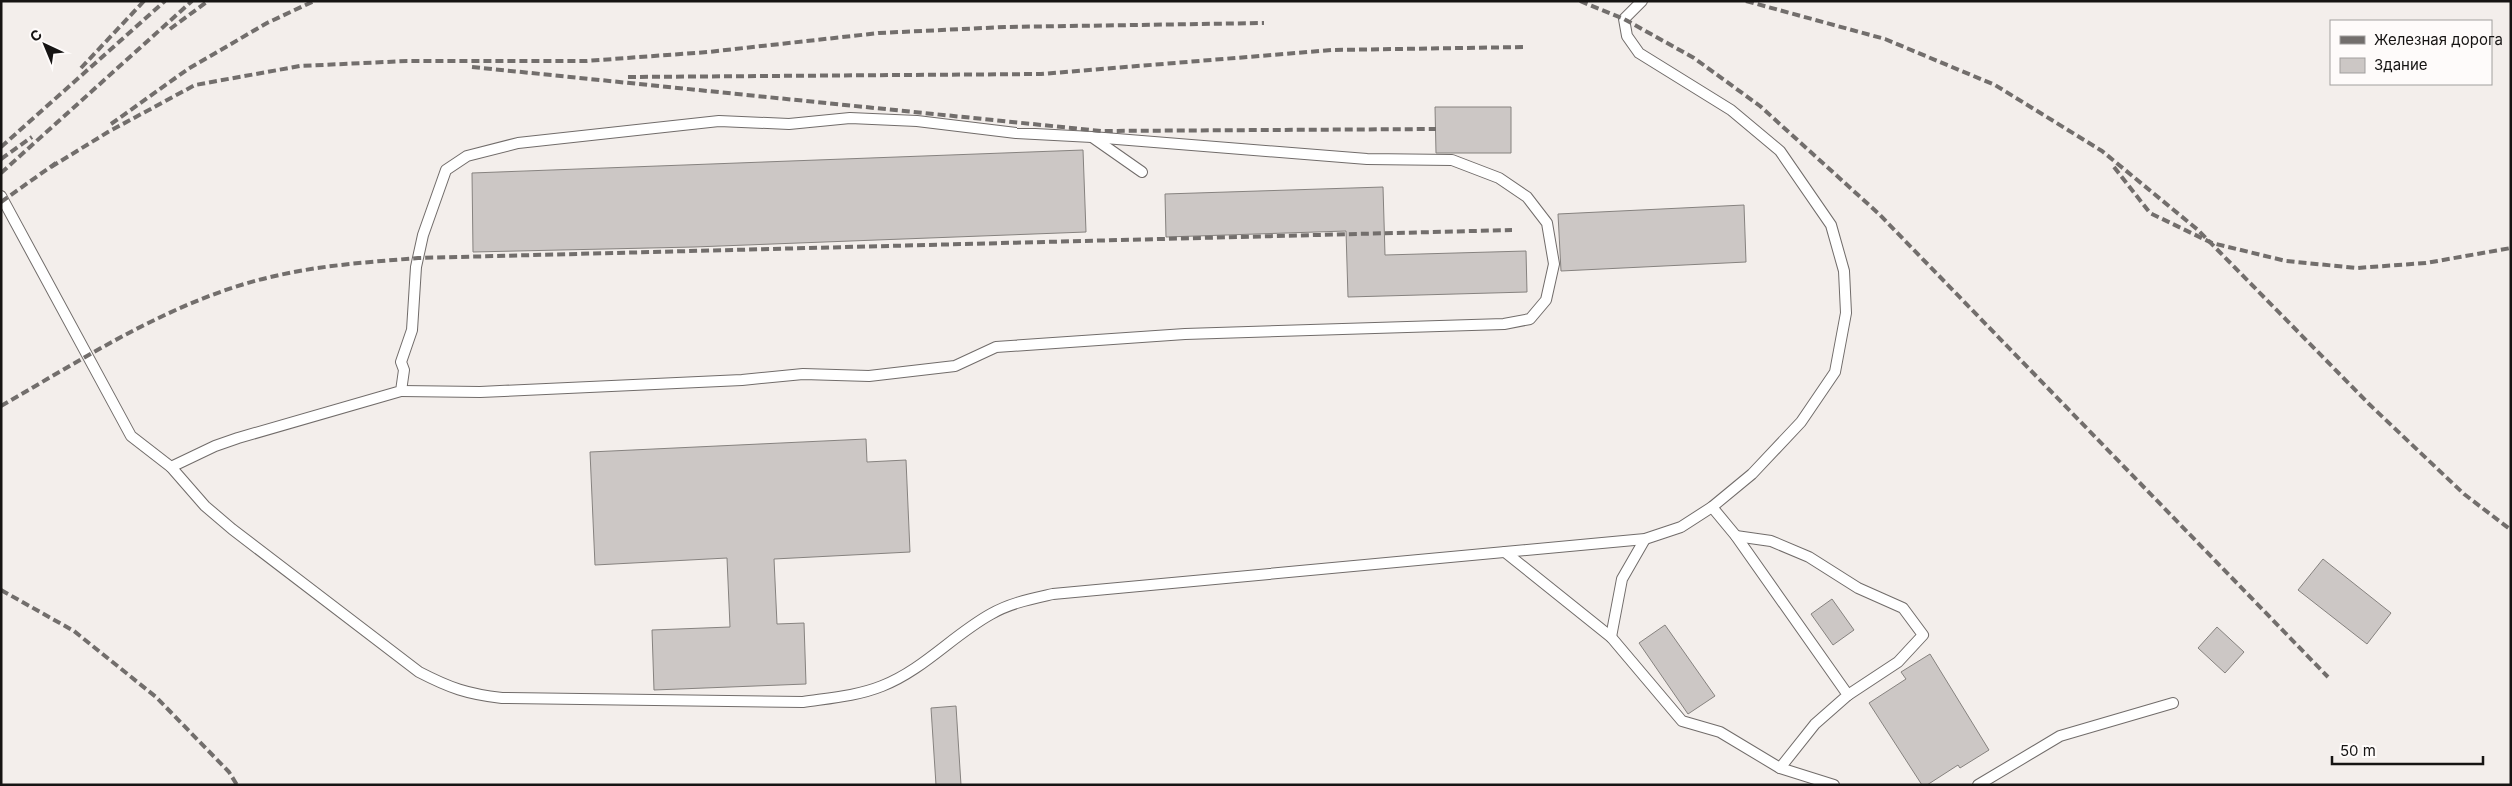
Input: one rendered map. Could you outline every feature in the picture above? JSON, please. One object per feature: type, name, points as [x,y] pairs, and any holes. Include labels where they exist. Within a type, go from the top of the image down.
[{"type":"lane","points":[[1,196],[131,436],[171,467],[205,506],[419,672],[449,688],[471,694],[502,698],[803,702],[848,696],[882,686],[915,668],[990,614],[1017,602],[1053,594],[1644,539],[1681,527],[1712,507],[1752,474],[1801,422],[1835,372],[1846,313],[1844,271],[1831,225],[1780,151],[1731,110],[1639,53],[1627,36],[1624,19],[1642,1]]},
{"type":"lane","points":[[171,467],[215,446],[238,438],[402,391],[490,391],[742,380],[803,374],[869,376],[955,366],[996,347],[1185,334],[1504,324],[1530,319],[1546,300],[1554,264],[1547,222],[1528,197],[1499,178],[1452,160],[1367,159],[1092,137],[1016,133],[916,121],[850,118],[789,124],[719,121],[518,143],[467,156],[446,170],[423,235],[416,267],[412,330],[401,362],[404,370],[402,391]]},
{"type":"lane","points":[[1092,137],[1142,172]]},
{"type":"lane","points":[[1712,507],[1736,536],[1848,695]]},
{"type":"lane","points":[[1736,536],[1770,541],[1809,557],[1858,588],[1903,608],[1923,635],[1898,662],[1848,695],[1816,724],[1780,768]]},
{"type":"lane","points":[[1611,638],[1622,579],[1644,539]]},
{"type":"lane","points":[[1505,552],[1611,638],[1682,721],[1720,732],[1780,768],[1834,785]]},
{"type":"lane","points":[[1978,785],[2060,736],[2173,703]]},
{"type":"building","points":[[1435,107],[1511,107],[1511,153],[1436,153]]},
{"type":"building","points":[[1083,150],[1086,232],[694,247],[473,252],[472,173]]},
{"type":"building","points":[[1383,187],[1385,255],[1526,251],[1527,292],[1348,297],[1346,231],[1166,237],[1165,194]]},
{"type":"building","points":[[1744,205],[1746,262],[1561,271],[1558,214]]},
{"type":"building","points":[[866,439],[867,462],[906,460],[910,552],[774,559],[777,624],[804,623],[806,684],[654,690],[652,630],[730,627],[727,558],[595,565],[590,452]]},
{"type":"building","points":[[2323,559],[2391,613],[2367,644],[2298,590]]},
{"type":"building","points":[[1832,599],[1854,630],[1833,645],[1811,614]]},
{"type":"building","points":[[1665,625],[1715,696],[1688,714],[1639,643]]},
{"type":"building","points":[[2217,627],[2244,652],[2225,673],[2198,648]]},
{"type":"building","points":[[1930,654],[1989,750],[1960,768],[1958,765],[1927,785],[1922,785],[1869,703],[1906,679],[1901,672]]},
{"type":"building","points":[[956,706],[961,785],[936,785],[931,708]]},
{"type":"railway","points":[[81,68],[144,1]]},
{"type":"railway","points":[[1,147],[165,1]]},
{"type":"railway","points":[[1,173],[192,1]]},
{"type":"railway","points":[[170,29],[208,1]]},
{"type":"railway","points":[[111,124],[188,69],[267,23],[314,1]]},
{"type":"railway","points":[[1580,1],[1624,19],[1694,58],[1760,106],[1879,214],[2328,677]]},
{"type":"railway","points":[[1746,1],[1885,39],[1995,85],[2102,151],[2198,230],[2369,404],[2464,494],[2511,530]]},
{"type":"railway","points":[[51,167],[108,132],[195,85],[300,66],[407,61],[586,61],[708,52],[879,33],[1005,27],[1264,23]]},
{"type":"railway","points":[[628,77],[1041,74],[1332,50],[1525,47]]},
{"type":"railway","points":[[472,67],[1101,131],[1436,129]]},
{"type":"railway","points":[[1,159],[32,137]]},
{"type":"railway","points":[[1,202],[56,163]]},
{"type":"railway","points":[[2114,167],[2150,213],[2212,243],[2286,261],[2357,268],[2426,263],[2511,248]]},
{"type":"railway","points":[[1,406],[100,349],[168,314],[203,299],[238,286],[275,276],[346,264],[418,258],[1512,230]]},
{"type":"railway","points":[[1,590],[74,631],[156,697],[229,772],[237,785]]}]
